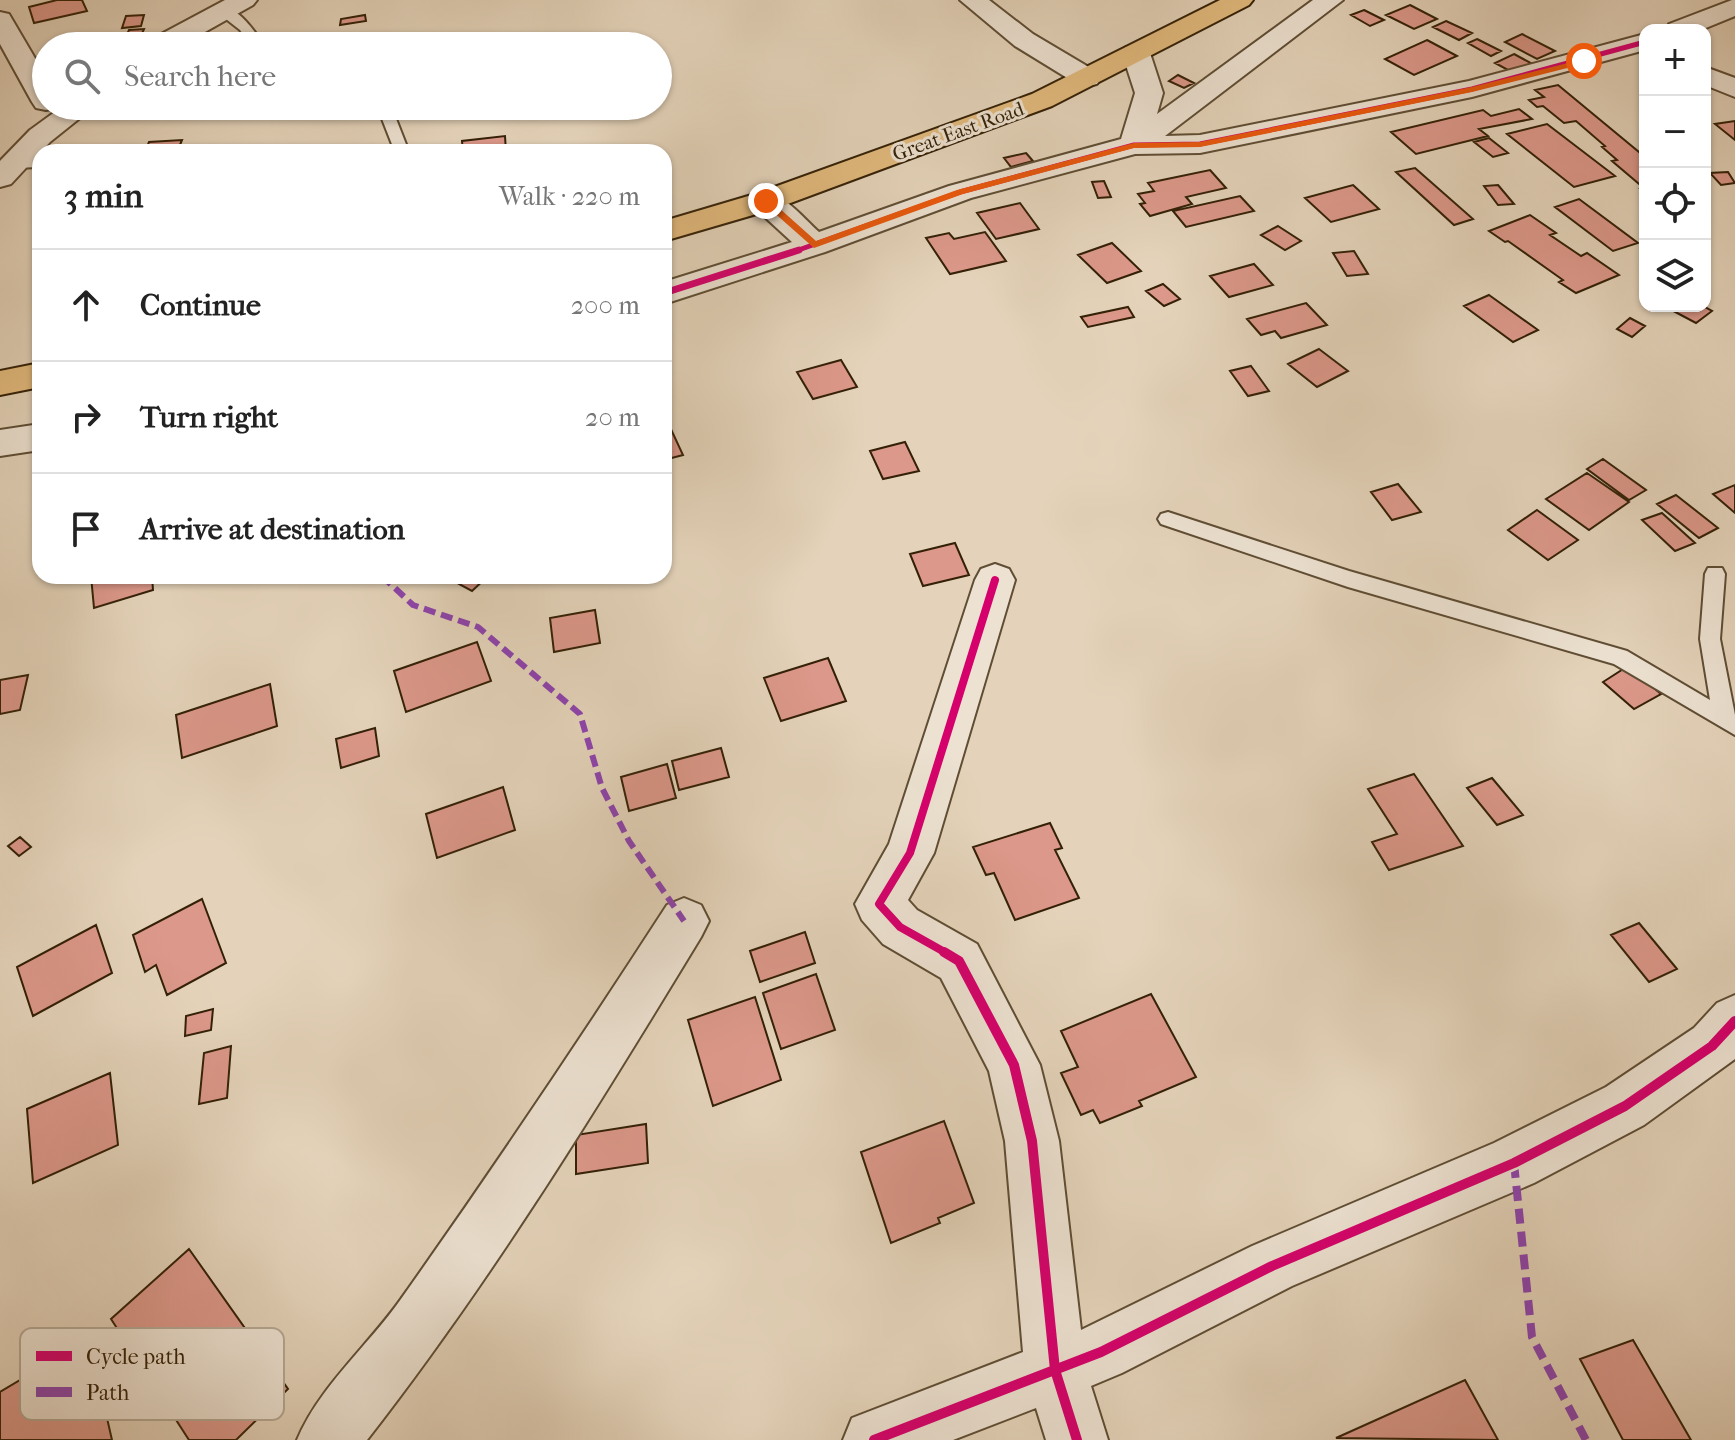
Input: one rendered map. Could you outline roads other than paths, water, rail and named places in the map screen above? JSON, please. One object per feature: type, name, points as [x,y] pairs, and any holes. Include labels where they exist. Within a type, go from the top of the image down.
[{"type":"highway","name":"Great East Road","points":[[672,229],[766,201],[1042,100],[1238,0]]},
{"type":"highway","points":[[0,383],[32,377]]},
{"type":"street","points":[[973,0],[1024,40],[1087,78]]},
{"type":"street","points":[[1134,145],[1330,0]]},
{"type":"street","points":[[183,32],[233,5]]},
{"type":"street","points":[[1693,24],[1735,7]]},
{"type":"street","points":[[165,32],[169,10]]},
{"type":"street","points":[[0,20],[32,69]]},
{"type":"street","points":[[672,290],[814,245],[960,192],[1134,145],[1200,144],[1472,89],[1639,46]]},
{"type":"street","points":[[1134,145],[1149,93],[1136,53]]},
{"type":"street","points":[[1711,78],[1735,89]]},
{"type":"street","points":[[34,144],[51,120]]},
{"type":"street","points":[[18,168],[32,147]]},
{"type":"street","points":[[766,201],[814,245]]},
{"type":"street","points":[[0,443],[32,438]]},
{"type":"street","points":[[995,580],[910,853],[879,904],[900,927],[959,961],[1014,1065],[1032,1141],[1055,1370],[1077,1440]]},
{"type":"street","points":[[328,1440],[416,1329],[560,1119],[684,921]]},
{"type":"street","points":[[874,1440],[1101,1352],[1272,1266],[1514,1163],[1625,1106],[1727,1039]]},
{"type":"lane","points":[[233,5],[248,32]]},
{"type":"lane","points":[[389,120],[399,144]]},
{"type":"lane","points":[[1168,519],[1348,579],[1620,657],[1730,724]]},
{"type":"lane","points":[[1715,574],[1710,639],[1730,724]]}]
